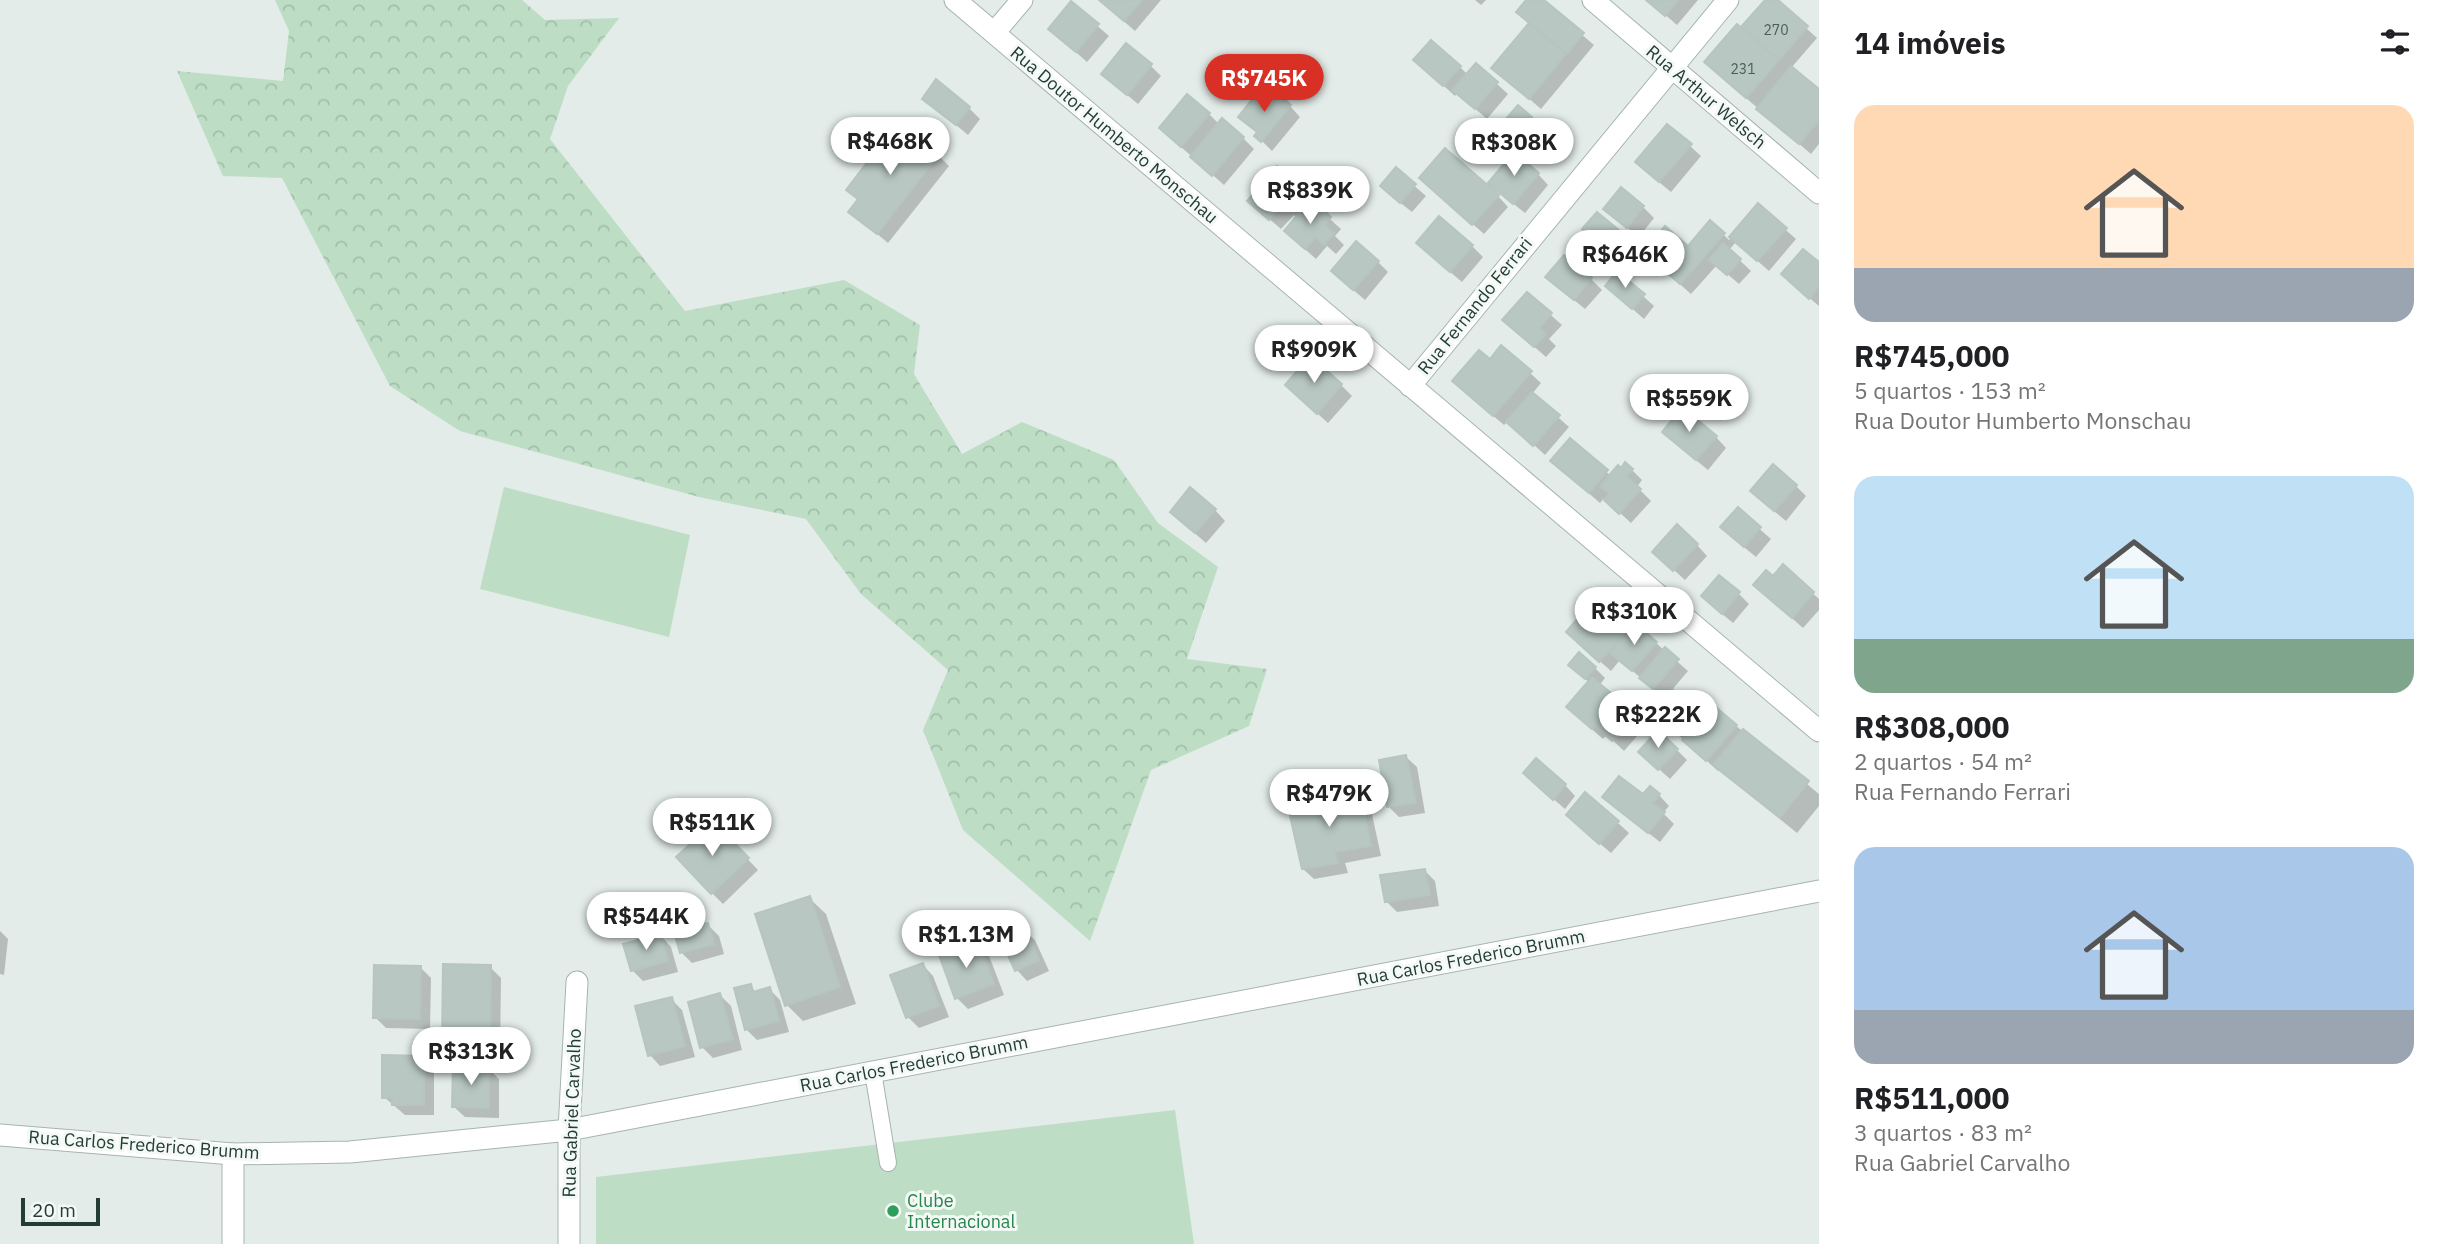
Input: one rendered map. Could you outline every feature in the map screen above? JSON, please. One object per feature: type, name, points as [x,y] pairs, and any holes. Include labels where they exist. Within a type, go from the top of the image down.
[{"type":"street","name":"Rua Doutor Humberto Monschau","points":[[955,0],[1819,731]]},
{"type":"street","points":[[994,33],[1022,0]]},
{"type":"street","name":"Rua Arthur Welsch","points":[[1592,0],[1819,193]]},
{"type":"street","name":"Rua Fernando Ferrari","points":[[1410,386],[1728,0]]},
{"type":"street","name":"Rua Carlos Frederico Brumm","points":[[0,1135],[233,1154],[350,1152],[569,1130],[1819,891]]},
{"type":"street","name":"Rua Gabriel Carvalho","points":[[569,1244],[569,1130],[577,982]]},
{"type":"street","points":[[233,1154],[233,1244]]},
{"type":"lane","points":[[873,1072],[888,1163]]},
{"type":"green space","points":[[275,0],[522,0],[545,20],[619,18],[568,86],[550,139],[685,311],[844,280],[920,325],[914,374],[962,454],[1022,422],[1114,460],[1158,523],[1218,567],[1187,659],[1267,669],[1249,726],[1151,770],[1090,941],[963,830],[923,730],[948,670],[861,594],[806,519],[699,497],[460,431],[390,386],[282,178],[223,176],[177,71],[283,81],[289,31]]},
{"type":"green space","points":[[504,487],[690,535],[669,637],[480,589]]},
{"type":"green space","name":"Clube Internacional","points":[[1175,1110],[1194,1244],[596,1244],[596,1177]]},
{"type":"building","points":[[1099,0],[1142,0],[1124,21]]},
{"type":"building","points":[[1526,0],[1544,0],[1584,33],[1567,54],[1516,12]]},
{"type":"building","points":[[1646,0],[1678,0],[1665,16]]},
{"type":"building","points":[[1765,0],[1778,0],[1808,26],[1779,60],[1741,27]]},
{"type":"building","points":[[1071,1],[1099,24],[1076,52],[1048,29]]},
{"type":"building","points":[[1529,23],[1566,54],[1529,99],[1491,68]]},
{"type":"building","points":[[1737,24],[1779,60],[1746,98],[1704,62]]},
{"type":"building","points":[[1431,40],[1461,66],[1443,86],[1413,60]]},
{"type":"building","points":[[1126,43],[1152,64],[1127,95],[1101,74]]},
{"type":"building","points":[[1476,63],[1498,82],[1475,109],[1452,90]]},
{"type":"building","points":[[1791,66],[1819,89],[1819,120],[1799,144],[1756,109]]},
{"type":"building","points":[[936,79],[970,107],[956,125],[922,99]]},
{"type":"building","points":[[1258,92],[1270,101],[1277,93],[1291,105],[1261,142],[1254,136],[1257,132],[1238,117]]},
{"type":"building","points":[[1187,94],[1210,113],[1181,147],[1159,128]]},
{"type":"building","points":[[1518,105],[1532,117],[1513,139],[1499,127]]},
{"type":"building","points":[[1222,118],[1244,137],[1212,176],[1190,157]]},
{"type":"building","points":[[898,122],[939,154],[877,234],[848,212],[858,199],[846,190]]},
{"type":"building","points":[[1667,124],[1692,144],[1659,182],[1635,162]]},
{"type":"building","points":[[1445,148],[1499,195],[1472,225],[1419,178]]},
{"type":"building","points":[[1514,152],[1539,173],[1513,204],[1488,183]]},
{"type":"building","points":[[1277,166],[1300,186],[1293,194],[1298,198],[1287,210],[1282,205],[1269,220],[1247,201]]},
{"type":"building","points":[[1396,167],[1416,184],[1400,203],[1380,186]]},
{"type":"building","points":[[1621,187],[1644,206],[1627,228],[1603,209]]},
{"type":"building","points":[[1311,199],[1331,217],[1325,225],[1334,233],[1324,245],[1315,237],[1305,249],[1284,231]]},
{"type":"building","points":[[1758,203],[1787,228],[1757,261],[1729,237]]},
{"type":"building","points":[[1597,212],[1625,235],[1599,265],[1579,247],[1589,235],[1582,229]]},
{"type":"building","points":[[1439,216],[1473,245],[1450,272],[1416,243]]},
{"type":"building","points":[[1710,220],[1725,233],[1680,284],[1643,252],[1665,226],[1688,246]]},
{"type":"building","points":[[1356,241],[1379,261],[1353,290],[1331,271]]},
{"type":"building","points":[[1723,243],[1741,259],[1727,275],[1709,260]]},
{"type":"building","points":[[1803,249],[1819,262],[1819,287],[1809,299],[1781,274]]},
{"type":"building","points":[[1564,255],[1592,278],[1574,300],[1545,277]]},
{"type":"building","points":[[1617,271],[1645,294],[1632,309],[1605,286]]},
{"type":"building","points":[[1527,292],[1552,313],[1540,328],[1546,334],[1534,347],[1502,320]]},
{"type":"building","points":[[1501,345],[1532,371],[1493,416],[1452,381],[1479,350],[1490,359]]},
{"type":"building","points":[[1310,356],[1342,384],[1317,414],[1285,385]]},
{"type":"building","points":[[1532,392],[1560,415],[1533,446],[1506,422]]},
{"type":"building","points":[[1682,407],[1717,436],[1696,460],[1662,432]]},
{"type":"building","points":[[1570,438],[1608,470],[1589,493],[1550,461]]},
{"type":"building","points":[[1625,462],[1633,469],[1626,476],[1641,489],[1619,514],[1604,500],[1609,494],[1600,486],[1618,465],[1621,468]]},
{"type":"building","points":[[1773,464],[1797,485],[1774,511],[1750,491]]},
{"type":"building","points":[[1190,487],[1216,509],[1195,533],[1170,512]]},
{"type":"building","points":[[1738,507],[1761,527],[1744,547],[1720,527]]},
{"type":"building","points":[[1677,524],[1698,544],[1673,571],[1652,552]]},
{"type":"building","points":[[1783,564],[1814,592],[1792,618],[1753,585],[1766,570],[1773,576]]},
{"type":"building","points":[[1719,575],[1740,592],[1722,614],[1701,596]]},
{"type":"building","points":[[1592,602],[1626,632],[1599,662],[1566,632]]},
{"type":"building","points":[[1635,623],[1657,642],[1632,671],[1610,653]]},
{"type":"building","points":[[1665,647],[1679,659],[1653,689],[1639,678]]},
{"type":"building","points":[[1579,652],[1596,667],[1585,679],[1568,665]]},
{"type":"building","points":[[1592,677],[1618,699],[1592,729],[1566,707]]},
{"type":"building","points":[[1672,689],[1691,707],[1671,729],[1651,711]]},
{"type":"building","points":[[1705,698],[1737,725],[1706,761],[1682,740],[1691,731],[1683,724]]},
{"type":"building","points":[[1612,708],[1628,723],[1612,741],[1596,727]]},
{"type":"building","points":[[1743,729],[1809,781],[1780,818],[1713,765]]},
{"type":"building","points":[[1658,730],[1678,749],[1658,770],[1638,752]]},
{"type":"building","points":[[1406,755],[1416,803],[1387,807],[1379,760]]},
{"type":"building","points":[[1536,758],[1566,784],[1553,800],[1523,773]]},
{"type":"building","points":[[1619,776],[1643,794],[1650,786],[1660,794],[1653,803],[1665,812],[1648,833],[1602,797]]},
{"type":"building","points":[[1585,792],[1619,821],[1599,844],[1566,815]]},
{"type":"building","points":[[1360,793],[1371,846],[1335,852],[1338,863],[1302,869],[1288,807]]},
{"type":"building","points":[[714,822],[749,858],[711,894],[676,857]]},
{"type":"building","points":[[1425,869],[1430,895],[1385,902],[1380,875]]},
{"type":"building","points":[[810,896],[840,987],[785,1006],[755,914]]},
{"type":"building","points":[[708,923],[714,944],[680,953],[674,932]]},
{"type":"building","points":[[1024,928],[1039,960],[1015,971],[1000,938]]},
{"type":"building","points":[[661,934],[668,961],[631,971],[623,944]]},
{"type":"building","points":[[977,940],[994,984],[955,999],[939,955]]},
{"type":"building","points":[[923,963],[939,1006],[906,1018],[890,975]]},
{"type":"building","points":[[443,964],[491,965],[490,1045],[442,1044]]},
{"type":"building","points":[[374,965],[421,966],[420,1019],[373,1018]]},
{"type":"building","points":[[751,984],[753,992],[770,987],[779,1021],[745,1030],[734,988]]},
{"type":"building","points":[[720,993],[733,1039],[700,1048],[688,1002]]},
{"type":"building","points":[[672,997],[685,1046],[648,1056],[635,1006]]},
{"type":"building","points":[[382,1055],[424,1056],[424,1105],[392,1105],[392,1098],[382,1098]]},
{"type":"building","points":[[453,1065],[489,1066],[489,1108],[452,1107]]},
{"type":"place","name":"Clube Internacional","points":[[893,1211]]}]
